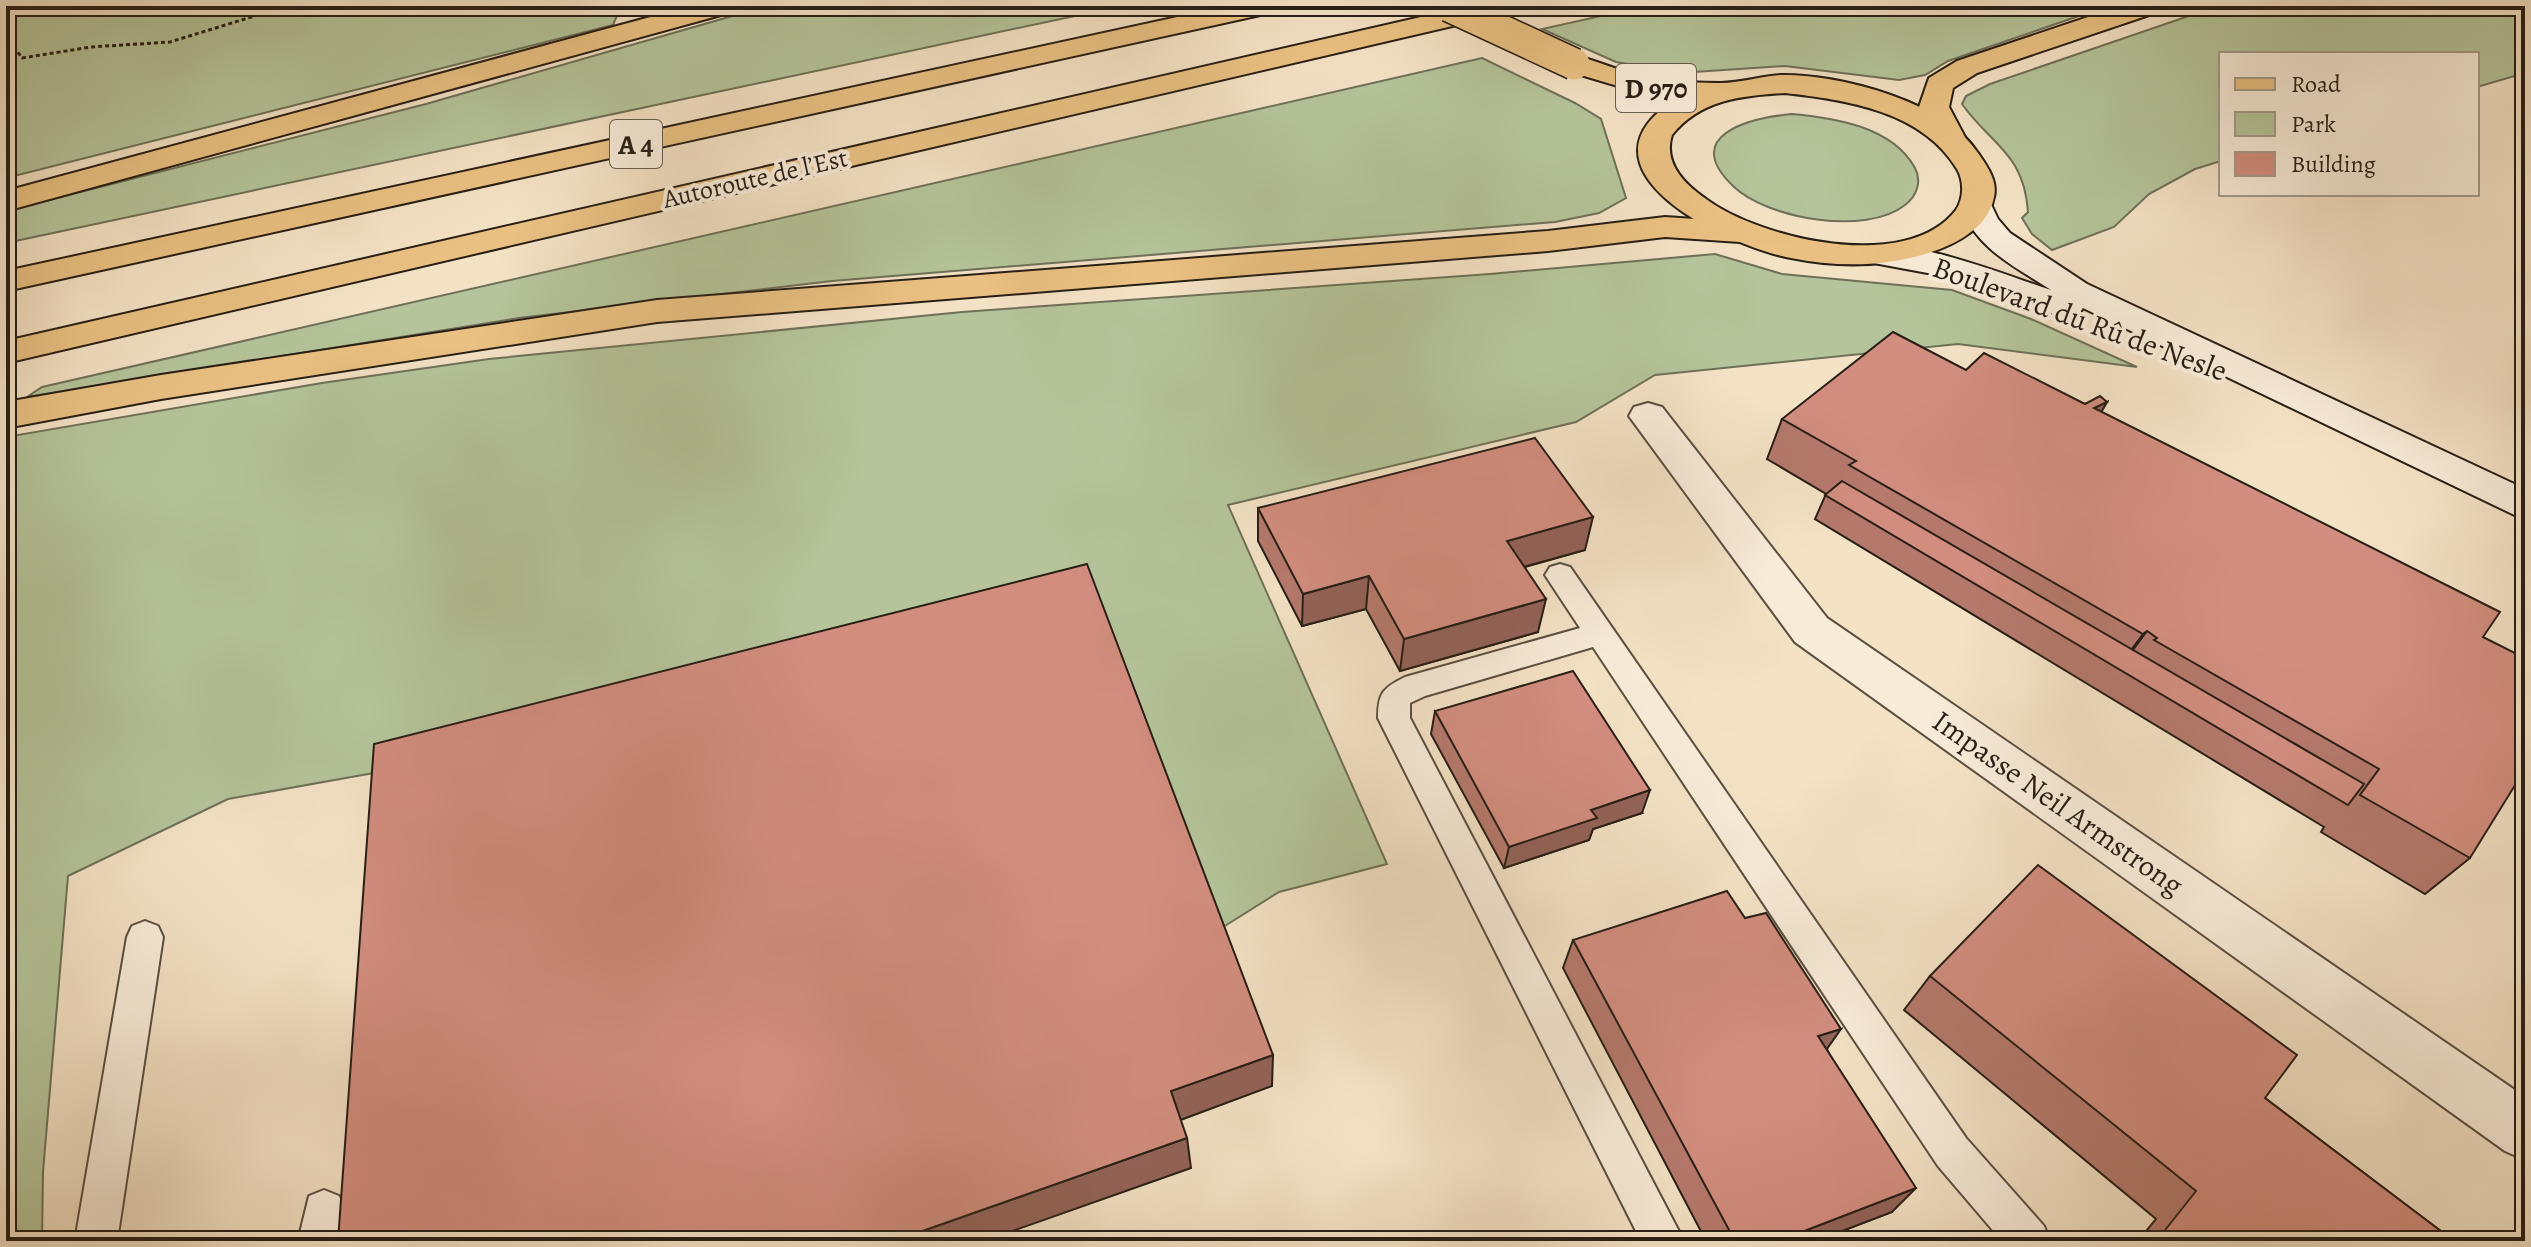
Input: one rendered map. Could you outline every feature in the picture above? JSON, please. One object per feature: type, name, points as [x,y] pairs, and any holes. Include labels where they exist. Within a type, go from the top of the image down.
[{"type":"main road","points":[[6,201],[722,6]]},
{"type":"main road","name":"Autoroute de l’Est","points":[[6,281],[1265,6]]},
{"type":"main road","name":"Boulevard du Rû de Nesle","points":[[1449,6],[1574,64],[1635,101],[1656,134]]},
{"type":"main road","name":"Autoroute de l’Est","points":[[6,352],[1504,6]]},
{"type":"main road","points":[[1952,141],[1934,107],[1939,84],[1967,67],[2148,6]]},
{"type":"main road","name":"Boulevard du Rû de Nesle","points":[[1574,64],[1658,89],[1785,84],[1863,97],[1920,119],[1952,141],[1970,162],[1979,184],[1977,205],[1982,221],[1998,240],[2032,265],[2075,291],[2525,506]]},
{"type":"main road","name":"Boulevard du Rû de Nesle","points":[[1741,87],[1702,96],[1672,112],[1656,134],[1653,153],[1661,175],[1678,195],[1705,215],[1740,232],[1783,246],[1829,253],[1875,254],[1939,265],[2000,283],[2284,393]]},
{"type":"main road","name":"Boulevard du Rû de Nesle","points":[[1875,254],[1923,245],[1958,228],[1977,205]]},
{"type":"main road","points":[[6,415],[161,387],[657,311],[1532,242],[1665,227],[1740,232]]},
{"type":"main road","name":"Impasse Neil Armstrong","points":[[1648,416],[1811,630],[2525,1131]]},
{"type":"lane","points":[[1560,575],[1952,1152],[2029,1241]]},
{"type":"lane","points":[[1600,634],[1416,686],[1394,697],[1394,718],[1663,1241]]},
{"type":"lane","points":[[96,1241],[145,937]]},
{"type":"path","points":[[6,35],[22,58],[91,47],[170,42],[287,6]]},
{"type":"green space","points":[[6,6],[621,6],[613,25],[6,178]]},
{"type":"green space","points":[[767,6],[1122,6],[6,243],[6,211],[426,104]]},
{"type":"green space","points":[[1646,6],[2108,6],[1948,61],[1925,75],[1899,80],[1785,66],[1679,73],[1616,62],[1542,29]]},
{"type":"green space","points":[[2218,6],[2525,6],[2525,73],[2479,86],[2479,52],[2219,52],[2219,162],[2195,169],[2149,194],[2114,227],[2052,250],[2032,234],[2022,218],[2028,212],[2025,192],[2013,163],[1962,104],[1966,96],[1990,84]]},
{"type":"green space","points":[[1482,58],[1601,119],[1626,198],[1599,213],[1555,222],[832,281],[519,318],[27,397],[42,387]]},
{"type":"green space","points":[[1792,114],[1861,127],[1892,142],[1905,154],[1917,173],[1918,183],[1913,197],[1888,214],[1866,220],[1842,221],[1792,215],[1749,198],[1733,186],[1719,168],[1714,154],[1717,142],[1741,125]]},
{"type":"green space","points":[[1715,254],[1782,274],[1952,290],[2031,319],[2137,367],[1958,344],[1655,375],[1576,422],[1228,505],[1387,864],[1279,892],[1220,929],[385,771],[228,799],[68,876],[43,1172],[42,1241],[6,1241],[6,437],[322,383],[489,359],[962,312],[1490,274]]},
{"type":"building","points":[[1893,332],[1966,370],[1984,353],[2085,404],[2100,396],[2107,402],[2094,408],[2500,612],[2483,637],[2525,658],[2525,769],[2470,858],[2360,795],[2379,769],[2154,640],[2157,638],[2147,631],[2143,634],[1849,465],[1856,461],[1782,419]]},
{"type":"building","points":[[1535,438],[1593,517],[1507,541],[1546,599],[1404,639],[1369,576],[1303,594],[1258,508]]},
{"type":"building","points":[[1842,481],[2364,784],[2348,805],[1825,495]]},
{"type":"building","points":[[1087,564],[1273,1055],[1171,1091],[1187,1138],[894,1241],[338,1241],[374,744]]},
{"type":"building","points":[[1573,671],[1650,790],[1591,810],[1597,818],[1509,847],[1435,711]]},
{"type":"building","points":[[2038,865],[2297,1055],[2265,1098],[2454,1241],[2170,1241],[2162,1234],[2196,1191],[1930,976]]},
{"type":"building","points":[[1727,891],[1745,918],[1766,913],[1841,1029],[1818,1036],[1916,1188],[1778,1241],[1735,1241],[1573,940]]}]
